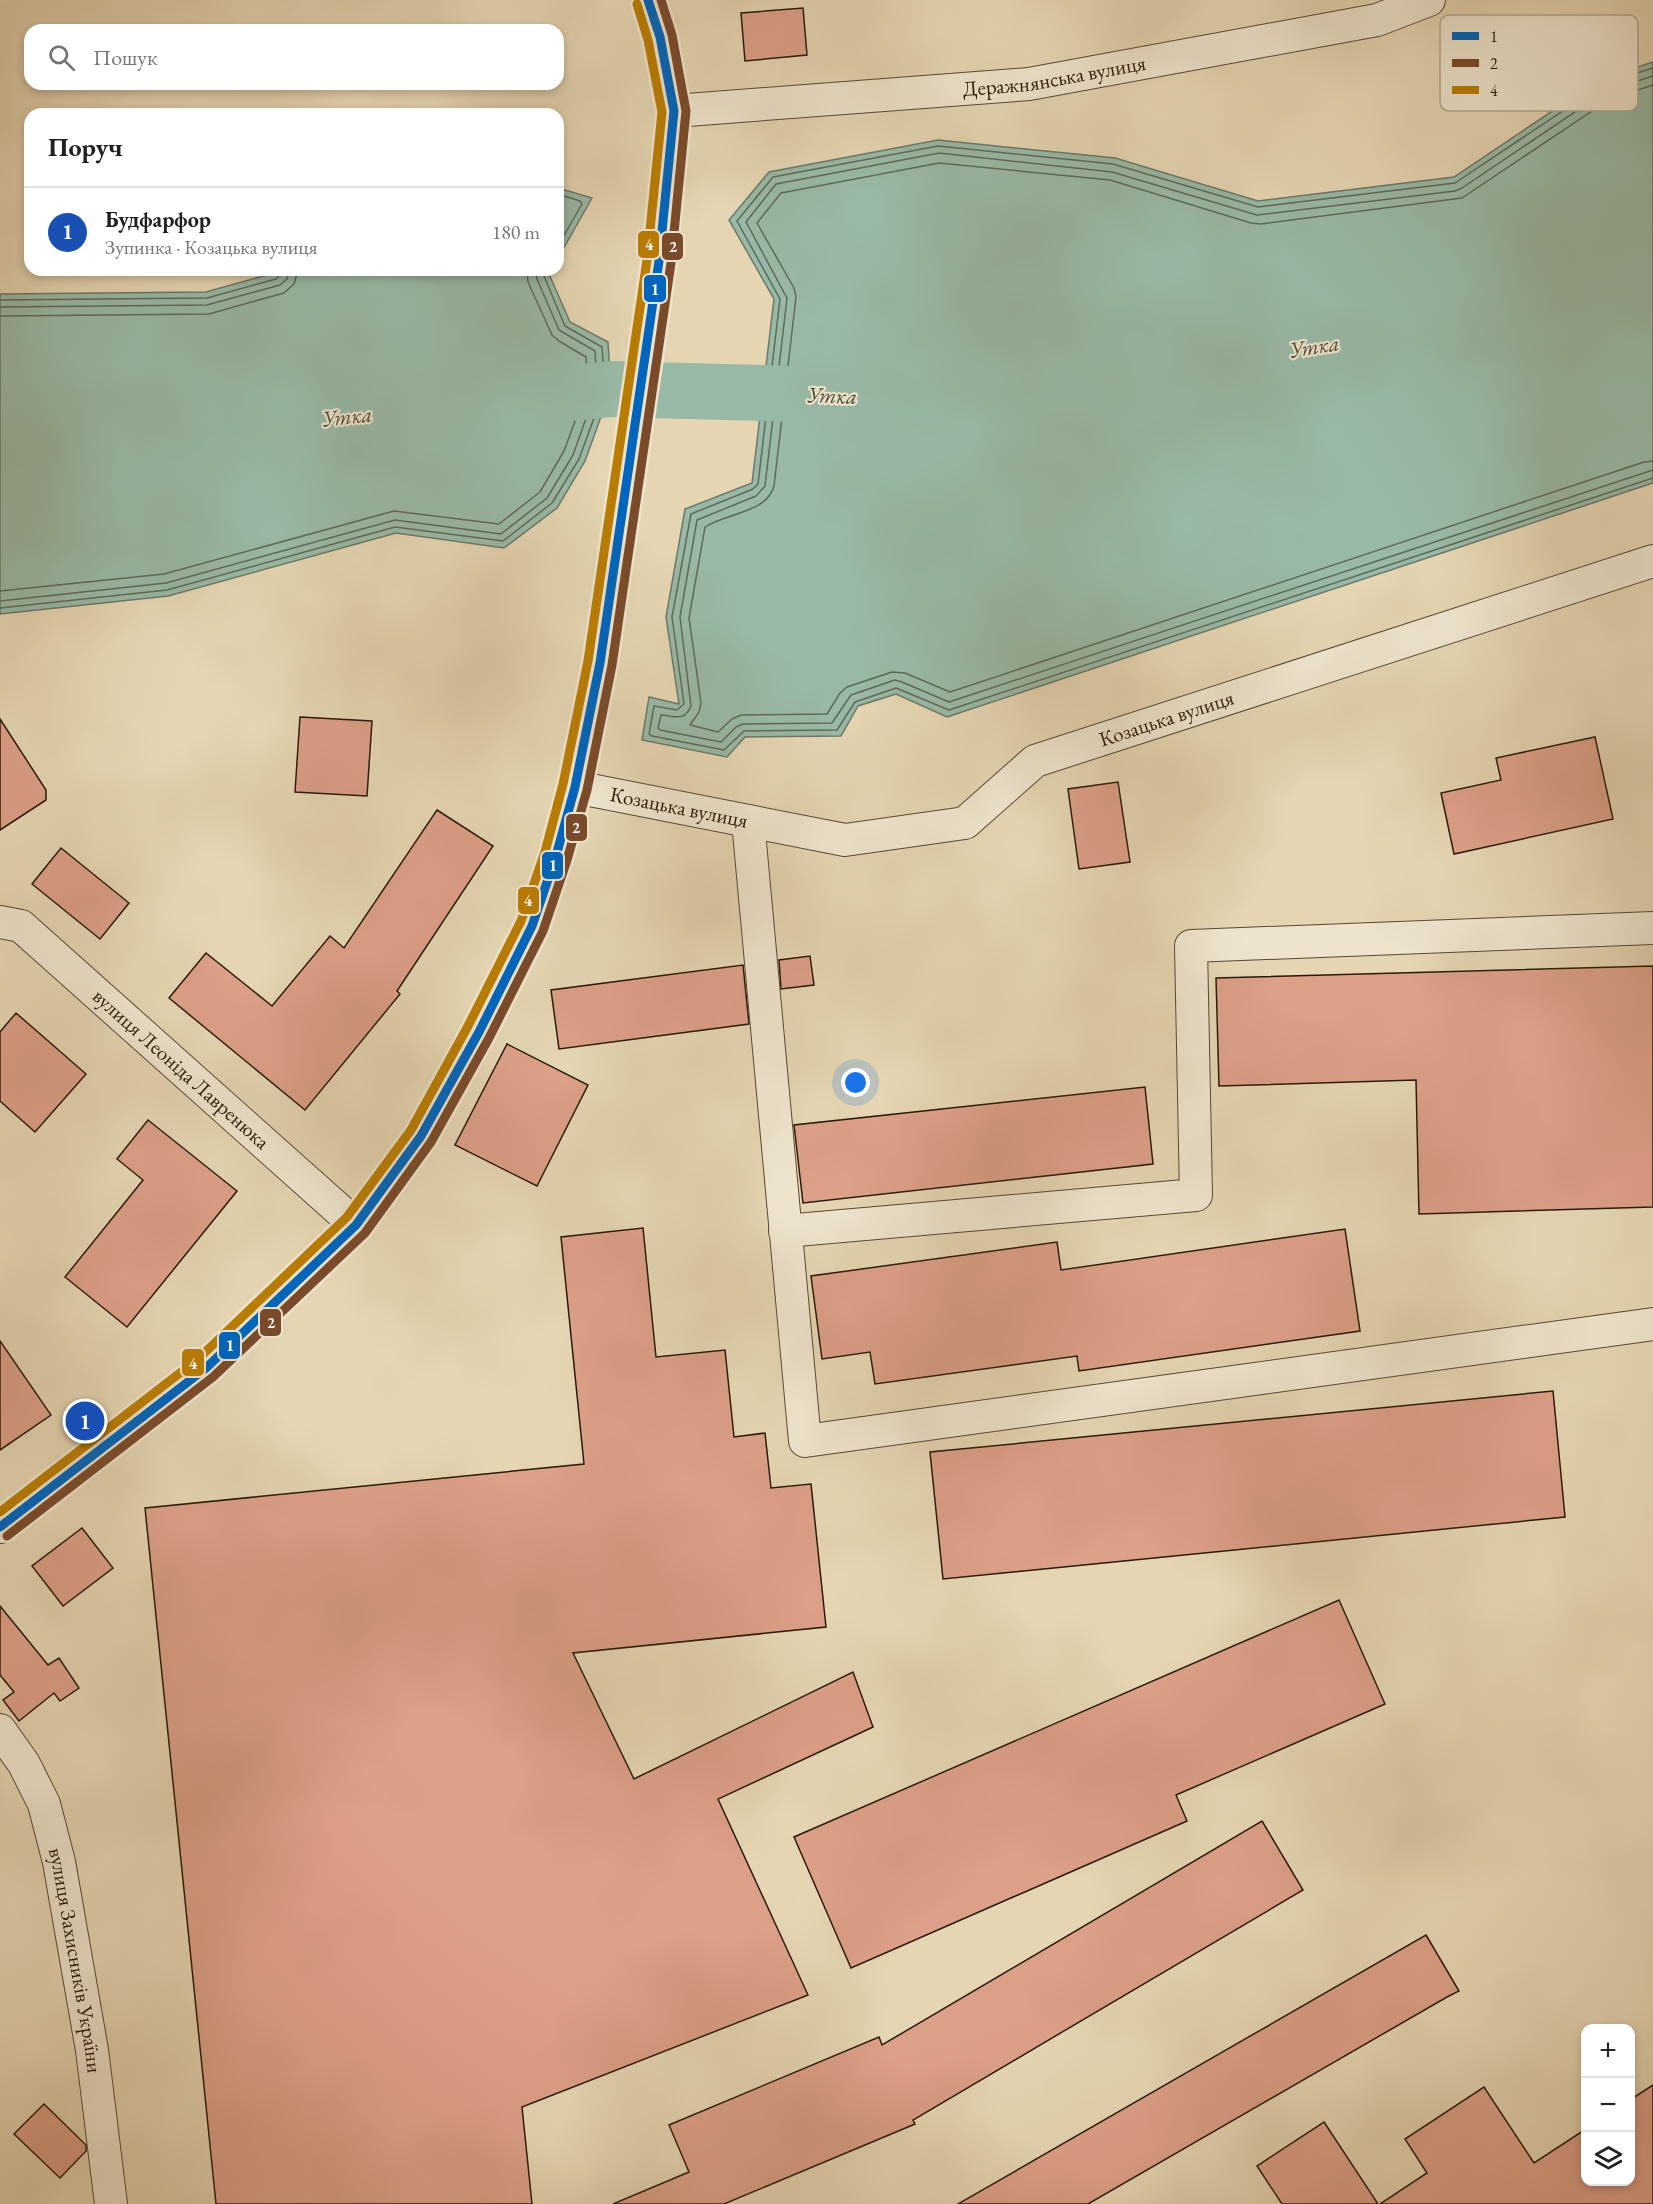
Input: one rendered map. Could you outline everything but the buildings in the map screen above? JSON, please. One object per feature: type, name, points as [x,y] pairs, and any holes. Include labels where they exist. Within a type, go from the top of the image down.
[{"type":"street","points":[[1,1525],[206,1368],[356,1225],[421,1136],[479,1032],[532,926],[556,856],[575,787],[600,663],[658,273],[674,111],[660,38],[648,0]]},
{"type":"street","name":"Деражнянська вулиця","points":[[674,111],[1029,84],[1377,20],[1429,0]]},
{"type":"street","name":"Козацька вулиця","points":[[575,787],[845,840],[965,823],[1035,761],[1653,561]]},
{"type":"street","points":[[748,821],[805,1441],[1653,1324]]},
{"type":"street","name":"вулиця Леоніда Лавренюка","points":[[0,922],[21,926],[356,1225]]},
{"type":"street","points":[[785,1231],[1196,1195],[1191,946],[1653,928]]},
{"type":"street","name":"вулиця Захисників України","points":[[0,1730],[24,1764],[44,1804],[59,1862],[92,2050],[111,2204]]},
{"type":"water","points":[[1653,62],[1653,483],[947,717],[896,694],[858,706],[841,736],[745,737],[727,757],[642,740],[649,697],[679,704],[666,617],[685,509],[752,483],[774,299],[729,220],[769,172],[938,140],[1115,158],[1258,201],[1454,177],[1552,111],[1638,111],[1638,67]]},
{"type":"water","points":[[564,190],[592,198],[564,247]]},
{"type":"water","points":[[263,276],[550,276],[570,322],[608,342],[611,389],[585,461],[557,508],[504,548],[396,533],[168,596],[0,614],[0,294],[206,292]]},
{"type":"waterway","name":"Утка","points":[[535,397],[611,389],[837,395]]},
{"type":"transit line","name":"1","points":[[0,1527],[206,1368],[356,1225],[421,1136],[479,1032],[532,926],[556,856],[575,787],[600,663],[659,261],[674,111],[660,37],[648,0]]},
{"type":"transit line","name":"2","points":[[7,1536],[213,1377],[365,1233],[431,1142],[489,1038],[543,931],[587,790],[612,665],[671,263],[686,111],[672,35],[661,0]]},
{"type":"transit line","name":"4","points":[[0,1512],[198,1359],[347,1217],[411,1130],[468,1026],[521,921],[545,852],[563,784],[588,661],[647,260],[662,112],[648,40],[637,4]]},
{"type":"place","name":"Будфарфор","points":[[85,1421]]}]
